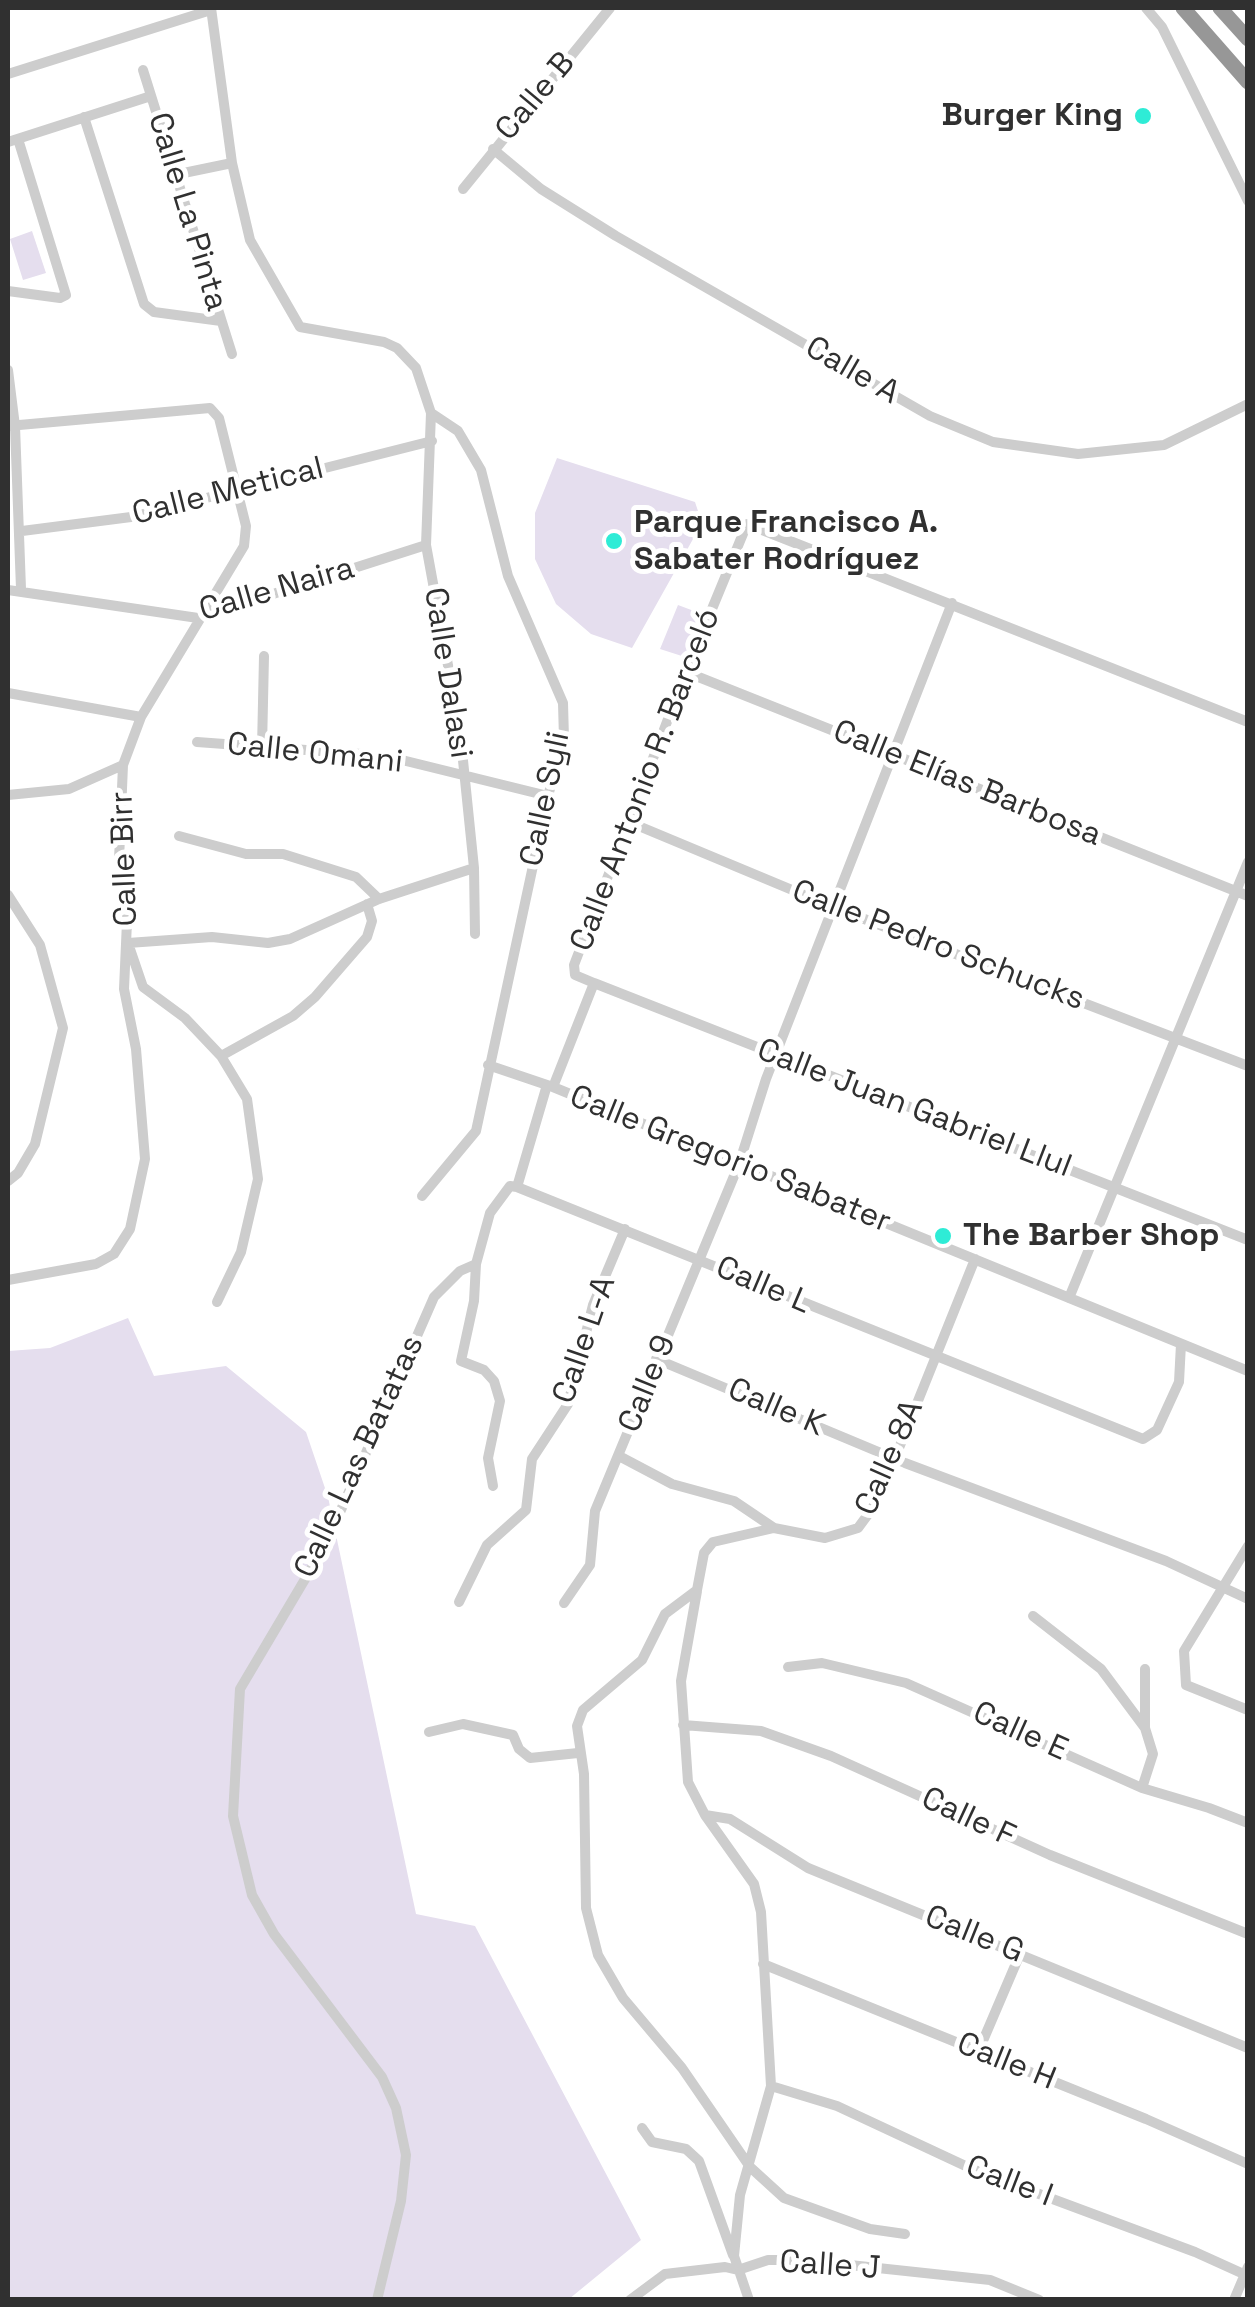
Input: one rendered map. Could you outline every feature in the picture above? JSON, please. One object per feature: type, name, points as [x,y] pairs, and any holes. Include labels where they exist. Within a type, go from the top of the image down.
[{"type":"highway","points":[[1183,8],[1248,82]]},
{"type":"highway","points":[[1220,8],[1248,39]]},
{"type":"street","points":[[8,74],[211,8],[232,162],[250,240],[300,328],[384,342],[397,348],[416,368],[431,413]]},
{"type":"street","name":"Calle B","points":[[463,189],[610,8]]},
{"type":"street","points":[[1146,8],[1162,27],[1248,201]]},
{"type":"street","name":"Calle La Pinta","points":[[142,70],[232,354]]},
{"type":"street","points":[[8,290],[60,298],[66,295],[13,140],[150,96]]},
{"type":"street","points":[[84,117],[144,304],[154,312],[221,321]]},
{"type":"street","name":"Calle A","points":[[493,149],[541,189],[616,236],[930,416],[993,442],[1078,454],[1164,445],[1248,404]]},
{"type":"street","points":[[174,175],[232,162]]},
{"type":"street","points":[[8,370],[22,531],[21,589]]},
{"type":"street","name":"Calle Birr","points":[[8,1280],[96,1264],[114,1254],[130,1229],[145,1159],[136,1050],[124,989],[128,899],[119,860],[122,765],[141,717],[244,546],[246,526],[219,418],[210,408],[12,426]]},
{"type":"street","name":"Calle Dalasi","points":[[431,413],[426,546],[460,731],[474,868],[475,934]]},
{"type":"street","name":"Calle Syli","points":[[422,1196],[476,1131],[548,796],[564,739],[563,703],[508,576],[480,470],[458,431],[431,413]]},
{"type":"street","name":"Calle Metical","points":[[22,531],[131,517],[432,441]]},
{"type":"street","name":"Calle Antonio R. Barceló","points":[[581,977],[576,975],[574,964],[747,524],[952,604]]},
{"type":"street","name":"Calle Naira","points":[[8,590],[198,618],[426,546]]},
{"type":"street","points":[[952,604],[1248,722]]},
{"type":"street","name":"Calle 9","points":[[564,1603],[590,1565],[595,1510],[739,1164],[766,1079],[952,604]]},
{"type":"street","points":[[262,748],[264,656]]},
{"type":"street","name":"Calle Elías Barbosa","points":[[686,672],[1242,894]]},
{"type":"street","points":[[8,693],[141,717]]},
{"type":"street","name":"Calle Omani","points":[[197,742],[361,754],[548,796]]},
{"type":"street","points":[[8,795],[69,789],[122,765]]},
{"type":"street","name":"Calle Pedro Schucks","points":[[630,822],[833,907],[1248,1066]]},
{"type":"street","points":[[180,836],[246,854],[283,854],[356,877],[373,902],[367,936],[315,996],[293,1016],[220,1056]]},
{"type":"street","points":[[1070,1298],[1176,1038],[1242,894],[1248,862]]},
{"type":"street","points":[[217,1302],[241,1252],[258,1179],[247,1099],[220,1056],[185,1018],[143,988],[128,943],[212,937],[268,943],[290,940],[373,902],[474,868]]},
{"type":"street","points":[[8,895],[40,944],[62,1028],[35,1144],[18,1173],[8,1181]]},
{"type":"street","name":"Calle Juan Gabriel Llul","points":[[581,977],[1248,1240]]},
{"type":"street","points":[[493,1486],[488,1458],[500,1401],[494,1381],[484,1370],[462,1362],[474,1301],[476,1264],[490,1213],[510,1186],[517,1187],[550,1086],[594,983]]},
{"type":"street","name":"Calle Gregorio Sabater","points":[[488,1065],[550,1086],[1248,1371]]},
{"type":"street","name":"Calle L","points":[[517,1187],[1143,1438],[1157,1430],[1179,1382],[1180,1344]]},
{"type":"street","name":"Calle L-A","points":[[459,1602],[487,1544],[526,1510],[532,1459],[568,1404],[593,1306],[626,1229]]},
{"type":"street","name":"Calle 8A","points":[[620,1456],[672,1484],[734,1501],[774,1528],[825,1538],[858,1528],[872,1509],[895,1458],[975,1259]]},
{"type":"street","name":"Calle Las Batatas","points":[[377,2300],[402,2201],[406,2155],[396,2108],[382,2078],[274,1934],[252,1895],[233,1816],[240,1689],[327,1542],[434,1297],[460,1271],[476,1264]]},
{"type":"street","name":"Calle K","points":[[656,1358],[895,1458],[1166,1561],[1248,1599]]},
{"type":"street","points":[[734,2256],[740,2195],[770,2086],[761,1912],[754,1884],[705,1814],[688,1782],[681,1681],[704,1553],[712,1542],[774,1528]]},
{"type":"street","points":[[1248,1546],[1184,1650],[1186,1685],[1248,1710]]},
{"type":"street","points":[[697,1590],[665,1614],[642,1660],[583,1710],[577,1726],[584,1774],[586,1908],[598,1955],[623,1998],[682,2068],[750,2167],[784,2198],[870,2229],[904,2234]]},
{"type":"street","points":[[1033,1616],[1101,1669],[1146,1728]]},
{"type":"street","name":"Calle E","points":[[788,1667],[822,1664],[906,1683],[1142,1788],[1248,1824]]},
{"type":"street","points":[[1142,1788],[1153,1754],[1146,1728],[1146,1669]]},
{"type":"street","points":[[430,1732],[463,1724],[513,1735],[518,1748],[530,1758],[578,1753]]},
{"type":"street","name":"Calle F","points":[[683,1725],[760,1730],[831,1756],[1050,1855],[1248,1934]]},
{"type":"street","name":"Calle G","points":[[705,1814],[730,1819],[808,1868],[1244,2046]]},
{"type":"street","points":[[979,2050],[1020,1954]]},
{"type":"street","name":"Calle H","points":[[764,1964],[1248,2164]]},
{"type":"street","points":[[1244,2046],[1248,2032]]},
{"type":"street","name":"Calle I","points":[[770,2086],[837,2106],[972,2169],[1246,2273]]},
{"type":"street","points":[[642,2128],[652,2142],[686,2148],[698,2161],[750,2300]]},
{"type":"street","name":"Calle J","points":[[630,2300],[665,2274],[724,2267],[738,2270],[768,2260],[803,2260],[990,2280],[1039,2300]]},
{"type":"street","points":[[1234,2300],[1246,2273]]},
{"type":"shaded area","points":[[32,231],[46,273],[23,280],[10,239]]},
{"type":"shaded area","name":"Parque Francisco A. Sabater Rodríguez","points":[[557,458],[695,502],[702,523],[632,648],[591,634],[556,604],[535,559],[535,513]]},
{"type":"shaded area","points":[[678,605],[702,614],[685,657],[660,649]]},
{"type":"shaded area","points":[[128,1318],[154,1376],[226,1366],[306,1432],[328,1497],[416,1914],[475,1926],[641,2240],[569,2299],[8,2300],[8,1351],[50,1348]]},
{"type":"place","name":"Burger King","points":[[1143,116]]},
{"type":"place","name":"Parque Francisco A. Sabater Rodríguez","points":[[614,541]]},
{"type":"place","name":"The Barber Shop","points":[[943,1236]]}]
